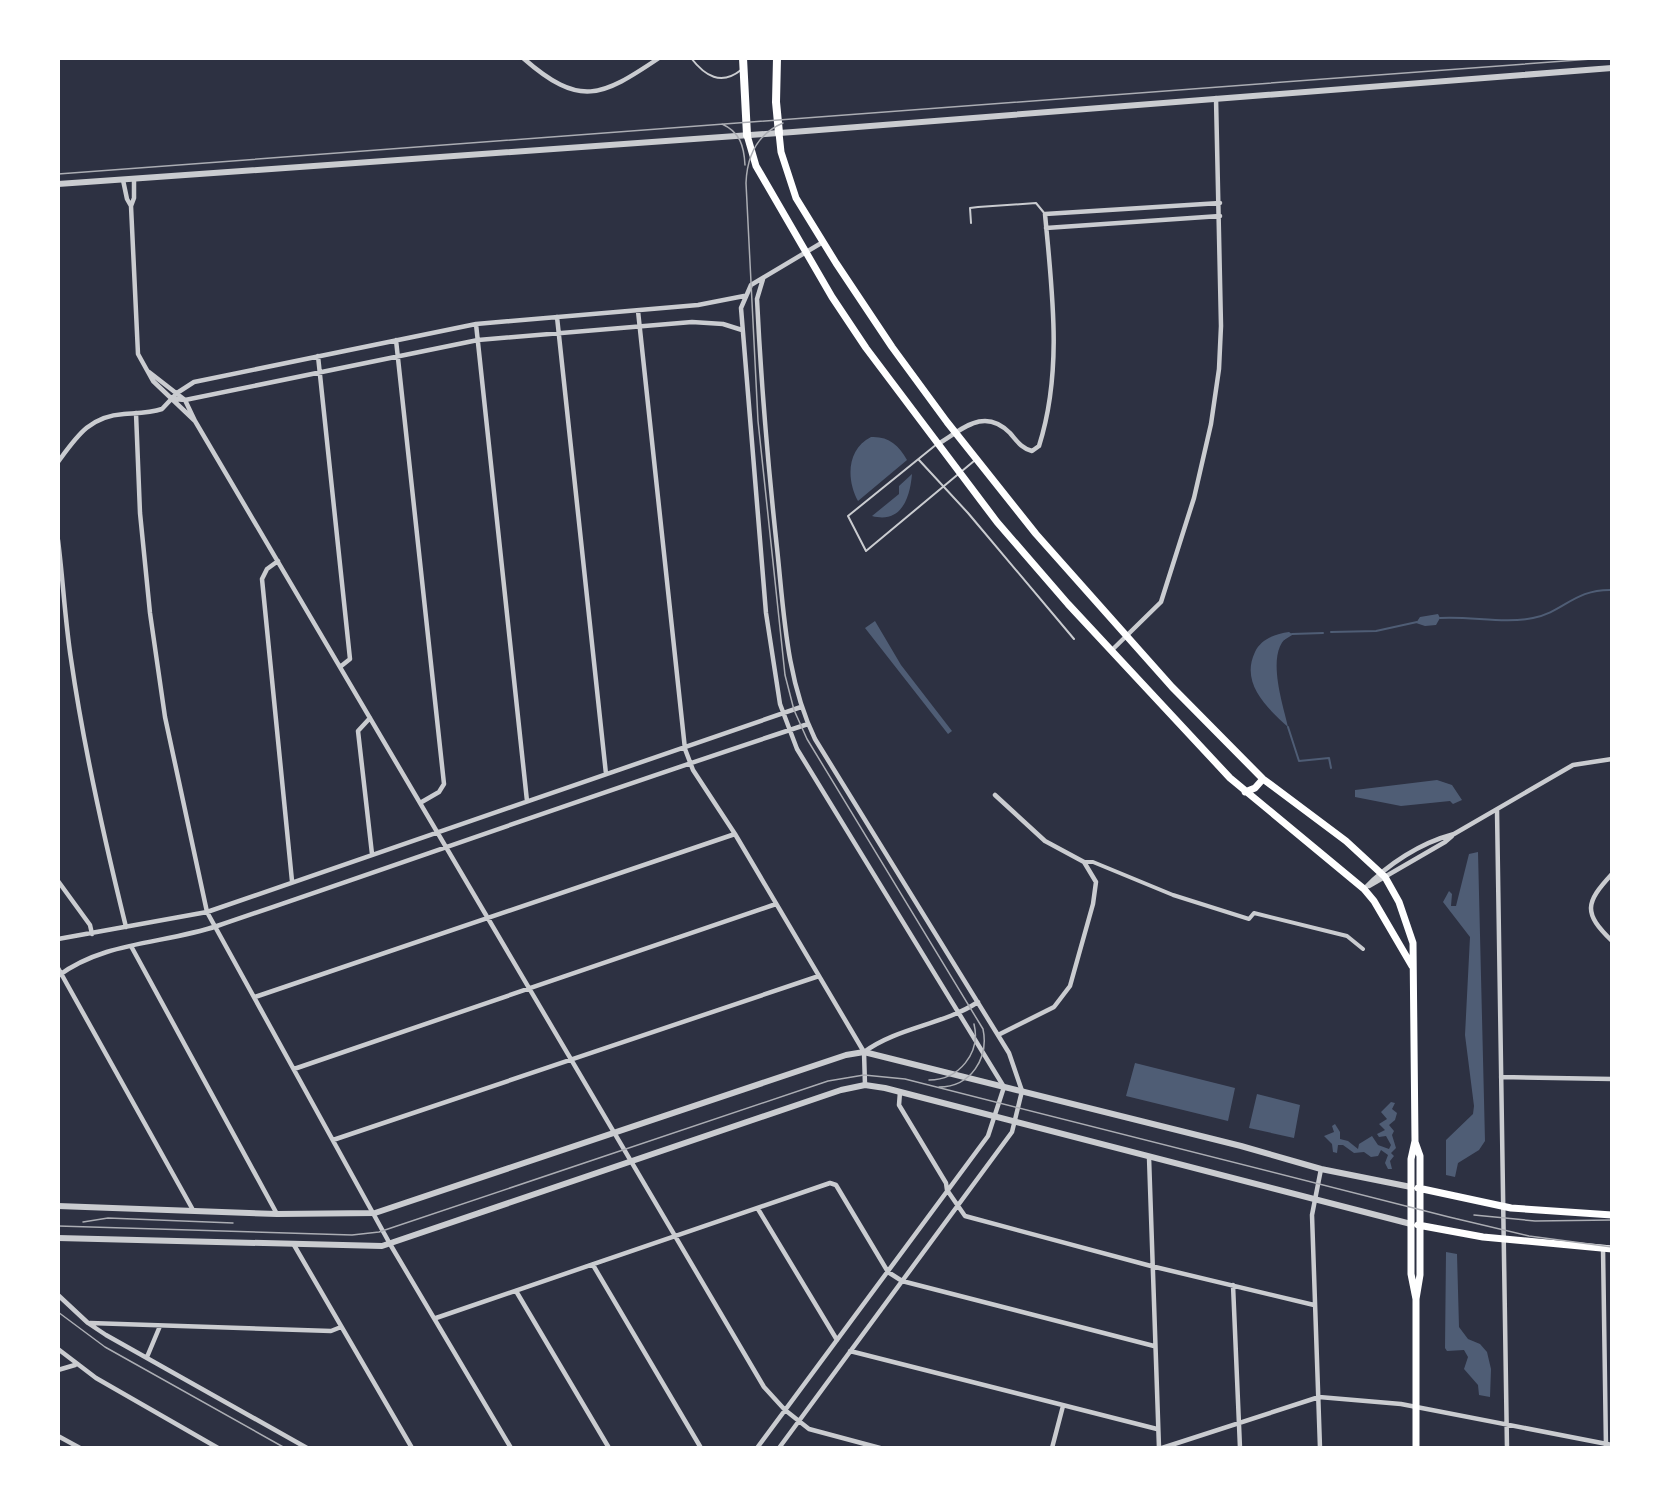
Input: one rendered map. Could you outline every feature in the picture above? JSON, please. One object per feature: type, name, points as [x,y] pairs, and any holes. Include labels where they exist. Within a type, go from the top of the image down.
[{"type":"main road","points":[[742,58],[747,135],[756,166],[806,253],[866,348],[959,474],[1068,604],[1245,792],[1364,889],[1374,901],[1412,966]]},
{"type":"main road","points":[[777,58],[778,133],[790,183],[823,242],[892,347],[956,434],[1064,567],[1126,637],[1263,779],[1346,841],[1383,874],[1410,930],[1413,943],[1415,1141],[1411,1159],[1411,1274],[1416,1299]]},
{"type":"main road","points":[[1245,792],[1255,788],[1263,779]]},
{"type":"main road","points":[[1415,1141],[1420,1156],[1420,1275],[1416,1299],[1416,1448]]},
{"type":"main road","points":[[1411,1187],[1502,1206],[1611,1215]]},
{"type":"main road","points":[[1411,1224],[1503,1239],[1607,1249]]},
{"type":"street","points":[[523,58],[557,85],[582,92],[600,92],[623,82],[659,58]]},
{"type":"street","points":[[58,184],[778,133],[1611,68]]},
{"type":"street","points":[[1112,650],[1161,602],[1179,552],[1211,424],[1219,369],[1220,203],[1216,98]]},
{"type":"street","points":[[134,179],[134,198],[131,206],[136,346],[142,363],[153,381],[195,421]]},
{"type":"street","points":[[123,180],[131,206]]},
{"type":"street","points":[[938,444],[971,424],[991,420],[998,423],[1023,448],[1035,449],[1040,444],[1053,351],[1053,295],[1045,214],[1220,203]]},
{"type":"street","points":[[1046,228],[1220,216]]},
{"type":"street","points":[[758,1448],[988,1136],[1004,1087],[788,731],[783,714],[766,613],[741,308],[744,296],[751,285],[823,242]]},
{"type":"street","points":[[770,272],[759,285],[757,299],[762,389],[788,643],[793,679],[801,707],[808,724],[998,1035],[1012,1060],[1022,1091],[1012,1132],[779,1448]]},
{"type":"street","points":[[58,462],[78,435],[90,424],[112,415],[162,410],[177,393],[194,382],[476,324],[638,311],[704,304],[744,296]]},
{"type":"street","points":[[638,311],[685,749],[689,764],[735,834],[864,1052],[864,1085]]},
{"type":"street","points":[[557,317],[606,774]]},
{"type":"street","points":[[174,399],[185,400],[478,340],[698,322],[723,324],[742,330]]},
{"type":"street","points":[[476,324],[527,801]]},
{"type":"street","points":[[396,340],[444,784],[439,792],[420,803]]},
{"type":"street","points":[[318,356],[350,659],[340,667]]},
{"type":"street","points":[[149,372],[185,400],[195,421],[764,1387],[785,1410],[809,1429],[880,1448]]},
{"type":"street","points":[[136,413],[140,513],[150,613],[165,717],[207,912],[213,928],[255,998],[390,1244],[436,1318],[511,1448]]},
{"type":"street","points":[[58,540],[70,657],[87,757],[105,845],[126,927]]},
{"type":"street","points":[[278,561],[267,568],[262,579],[292,881]]},
{"type":"street","points":[[58,939],[207,912],[438,831],[685,749],[801,707]]},
{"type":"street","points":[[370,718],[358,731],[372,854]]},
{"type":"street","points":[[193,1210],[59,973],[97,954],[213,928],[808,724]]},
{"type":"street","points":[[1364,889],[1439,838],[1454,834],[1573,765],[1611,759]]},
{"type":"street","points":[[994,795],[1045,841],[1084,862],[1093,862],[1206,907],[1250,919],[1254,913],[1347,936],[1363,949]]},
{"type":"street","points":[[1497,810],[1507,1448]]},
{"type":"street","points":[[255,998],[735,834]]},
{"type":"street","points":[[998,1035],[1054,1007],[1070,986],[1096,887],[1094,878],[1084,862]]},
{"type":"street","points":[[1611,874],[1594,894],[1590,907],[1592,920],[1611,941]]},
{"type":"street","points":[[58,881],[90,925],[92,934]]},
{"type":"street","points":[[294,1069],[776,904]]},
{"type":"street","points":[[131,946],[277,1214]]},
{"type":"street","points":[[333,1140],[819,976]]},
{"type":"street","points":[[864,1052],[881,1040],[960,1012],[978,1002]]},
{"type":"street","points":[[58,1206],[277,1214],[375,1213],[846,1055],[864,1052],[1321,1168],[1411,1187]]},
{"type":"street","points":[[1501,1077],[1611,1079]]},
{"type":"street","points":[[58,1238],[373,1247],[390,1244],[841,1090],[864,1085],[996,1116],[1314,1201],[1411,1224]]},
{"type":"street","points":[[900,1092],[899,1105],[946,1183],[947,1190],[965,1216],[1151,1266],[1314,1305]]},
{"type":"street","points":[[1149,1156],[1157,1429],[1160,1448],[1319,1397],[1416,1406],[1608,1445],[1607,1249]]},
{"type":"street","points":[[1320,1448],[1314,1305],[1314,1201],[1321,1168]]},
{"type":"street","points":[[436,1318],[830,1183],[836,1185],[888,1272],[902,1281],[1154,1346]]},
{"type":"street","points":[[758,1209],[837,1341]]},
{"type":"street","points":[[294,1245],[412,1448]]},
{"type":"street","points":[[593,1265],[700,1448]]},
{"type":"street","points":[[1233,1286],[1240,1448]]},
{"type":"street","points":[[516,1291],[609,1448]]},
{"type":"street","points":[[58,1295],[88,1323],[307,1448]]},
{"type":"street","points":[[88,1323],[331,1331],[341,1327]]},
{"type":"street","points":[[147,1357],[160,1326]]},
{"type":"street","points":[[58,1349],[75,1365],[218,1448]]},
{"type":"street","points":[[850,1351],[1157,1429]]},
{"type":"street","points":[[58,1370],[75,1365]]},
{"type":"street","points":[[1052,1448],[1063,1406]]},
{"type":"street","points":[[58,1436],[80,1448]]},
{"type":"lane","points":[[691,58],[701,72],[715,79],[732,76],[743,68]]},
{"type":"lane","points":[[971,223],[970,208],[978,207],[1036,203],[1045,214]]},
{"type":"lane","points":[[938,444],[919,460],[906,467],[848,516],[866,551],[976,459]]},
{"type":"lane","points":[[919,460],[969,513],[1074,639]]},
{"type":"water","points":[[871,437],[883,438],[892,442],[907,460],[858,501],[852,483],[851,465],[857,449]]},
{"type":"water","points":[[912,474],[909,491],[902,507],[891,516],[872,516],[899,494],[899,486]]},
{"type":"water","points":[[1438,614],[1440,618],[1436,625],[1425,626],[1416,623],[1420,617]]},
{"type":"water","points":[[875,621],[901,665],[952,731],[948,734],[865,628]]},
{"type":"water","points":[[1289,632],[1292,634],[1283,641],[1278,651],[1277,663],[1279,691],[1288,727],[1258,694],[1253,684],[1251,663],[1258,647],[1265,640]]},
{"type":"water","points":[[1437,780],[1452,785],[1462,800],[1453,804],[1450,801],[1401,806],[1355,797],[1355,790]]},
{"type":"water","points":[[1478,852],[1485,1141],[1479,1150],[1458,1163],[1455,1177],[1446,1175],[1446,1140],[1473,1114],[1474,1106],[1465,1035],[1470,937],[1443,902],[1449,891],[1452,894],[1451,906],[1456,906],[1469,854]]},
{"type":"water","points":[[1135,1063],[1235,1088],[1228,1121],[1126,1096]]},
{"type":"water","points":[[1257,1094],[1300,1105],[1294,1138],[1249,1128]]},
{"type":"water","points":[[1391,1102],[1395,1103],[1392,1109],[1397,1113],[1395,1120],[1389,1125],[1394,1131],[1392,1135],[1396,1148],[1391,1153],[1394,1156],[1390,1161],[1392,1169],[1388,1169],[1385,1163],[1388,1155],[1381,1150],[1378,1156],[1371,1157],[1364,1152],[1354,1153],[1343,1145],[1338,1145],[1337,1153],[1333,1152],[1332,1144],[1324,1136],[1334,1132],[1332,1126],[1335,1124],[1340,1132],[1340,1139],[1348,1141],[1358,1149],[1359,1144],[1372,1136],[1378,1145],[1389,1149],[1391,1145],[1386,1136],[1379,1137],[1377,1134],[1385,1130],[1379,1124],[1387,1119],[1381,1112]]},
{"type":"water","points":[[1446,1252],[1457,1254],[1459,1327],[1468,1339],[1480,1344],[1487,1352],[1491,1369],[1490,1397],[1479,1395],[1478,1385],[1464,1369],[1468,1357],[1464,1350],[1447,1351],[1445,1348]]},
{"type":"waterway","points":[[1440,618],[1522,620],[1544,615],[1588,593],[1612,590]]},
{"type":"waterway","points":[[1331,632],[1376,631],[1417,622]]},
{"type":"waterway","points":[[1284,639],[1292,634],[1323,633]]},
{"type":"waterway","points":[[1288,727],[1299,761],[1329,758],[1331,768]]},
{"type":"tram line","points":[[58,174],[1605,58]]},
{"type":"tram line","points":[[783,123],[766,133],[755,147],[751,155],[746,183],[758,421],[785,675],[794,710],[807,739],[983,1029],[983,1050],[975,1069],[960,1082],[939,1087]]},
{"type":"tram line","points":[[722,124],[733,131],[740,140],[745,165]]},
{"type":"tram line","points":[[929,1080],[950,1075],[965,1063],[974,1045],[974,1024]]},
{"type":"tram line","points":[[58,1226],[352,1235],[379,1232],[828,1081],[864,1075],[905,1079],[1529,1236],[1612,1247]]},
{"type":"tram line","points":[[1474,1215],[1535,1221],[1612,1220]]},
{"type":"tram line","points":[[83,1222],[108,1218],[233,1223]]},
{"type":"tram line","points":[[58,1312],[105,1347],[285,1448]]}]
